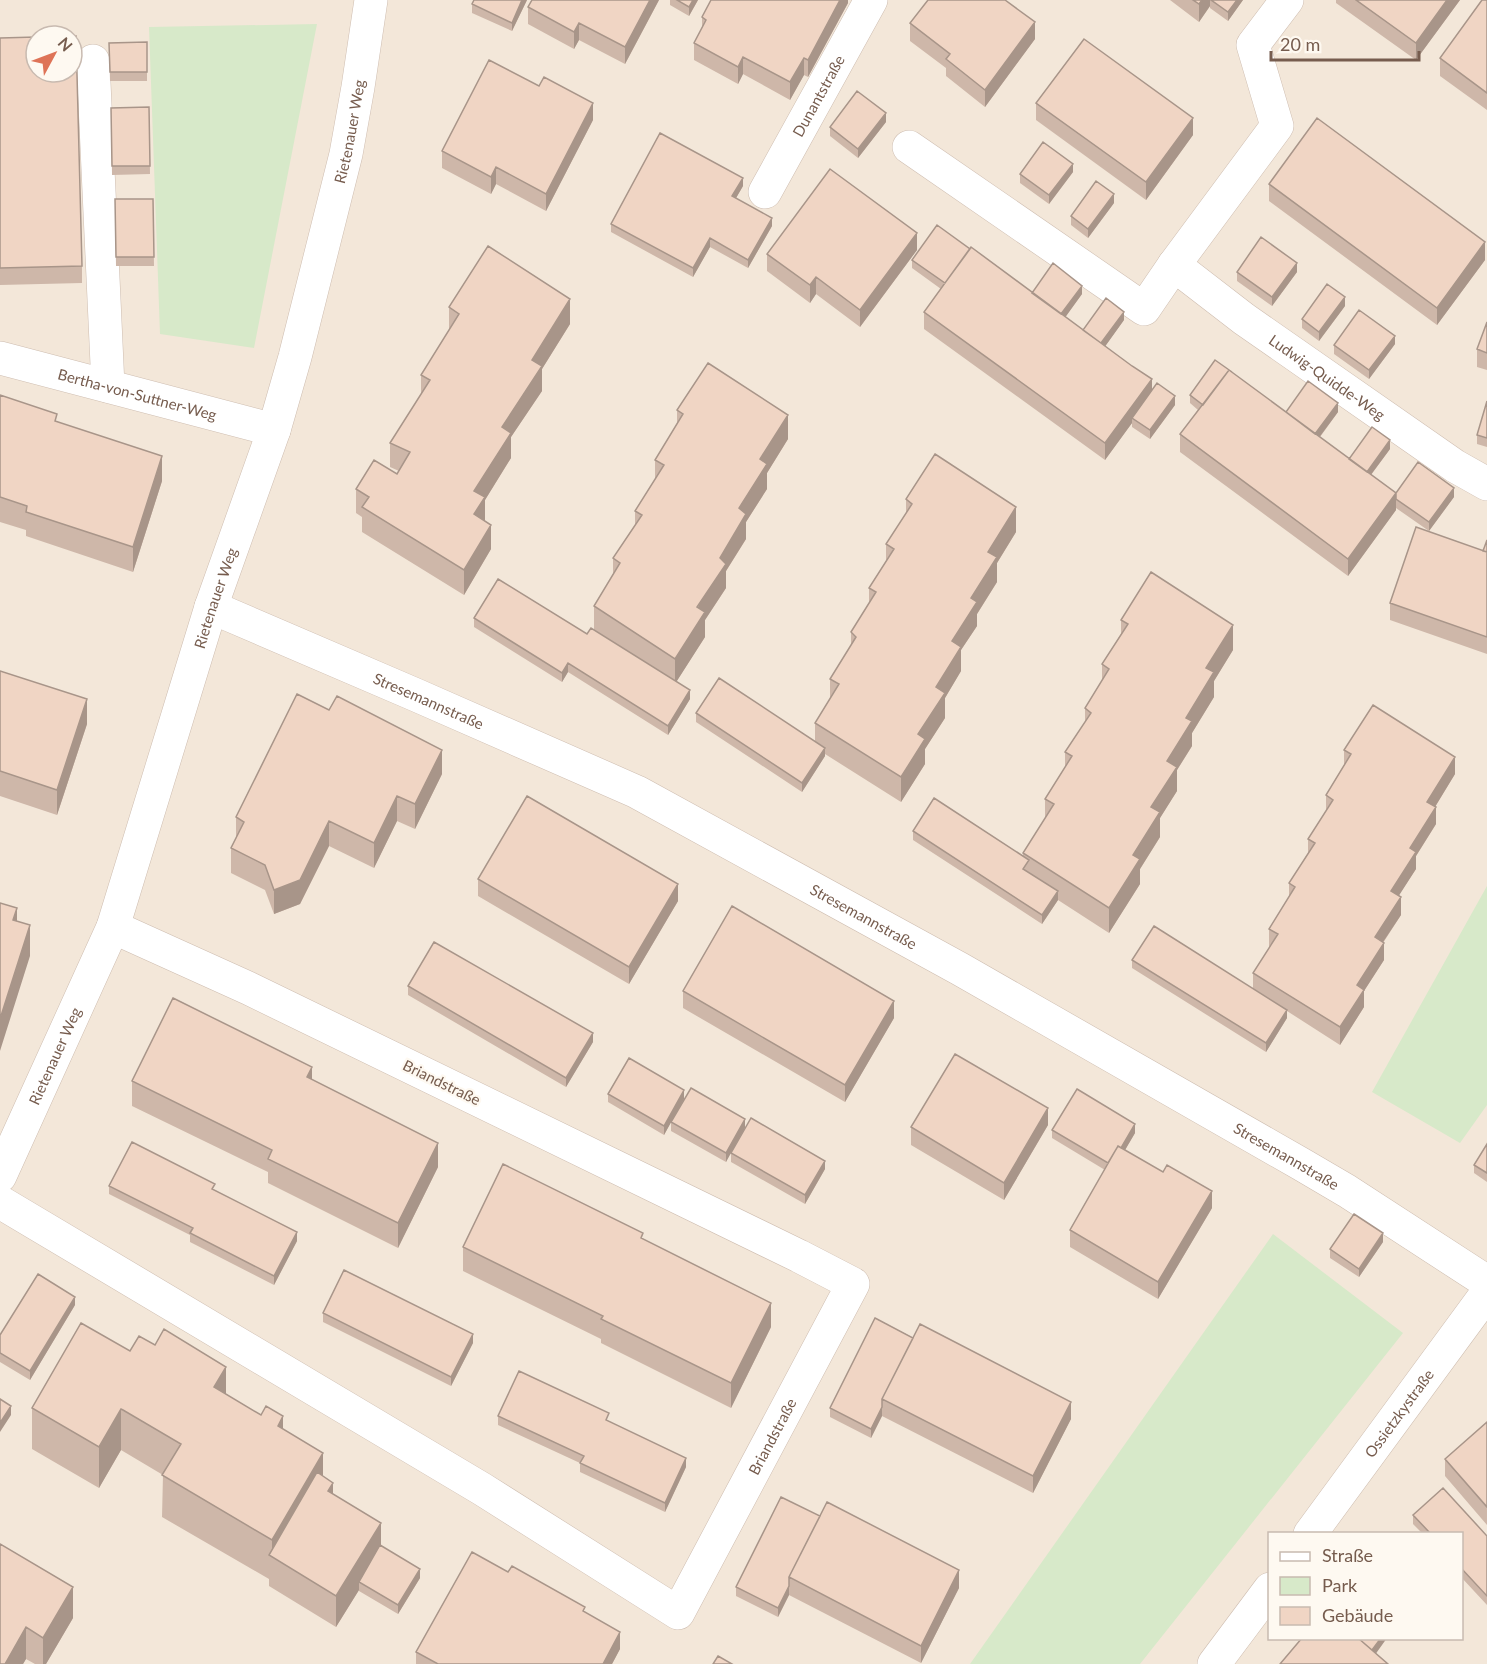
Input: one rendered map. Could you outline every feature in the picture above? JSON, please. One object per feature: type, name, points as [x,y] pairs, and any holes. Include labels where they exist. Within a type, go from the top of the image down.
[{"type":"street","name":"Rietenauer Weg","points":[[0,1176],[113,927],[211,607],[274,430],[295,357],[346,154],[371,0]]},
{"type":"street","name":"Dunantstraße","points":[[765,192],[871,0]]},
{"type":"street","points":[[909,147],[1144,309],[1277,126],[1253,45],[1287,0]]},
{"type":"street","points":[[93,61],[108,387]]},
{"type":"street","name":"Ludwig-Quidde-Weg","points":[[1174,265],[1263,333],[1455,466],[1487,484]]},
{"type":"street","name":"Bertha-von-Suttner-Weg","points":[[0,358],[274,430]]},
{"type":"street","name":"Stresemannstraße","points":[[211,607],[638,792],[960,969],[1301,1164],[1347,1191],[1487,1282]]},
{"type":"street","name":"Briandstraße","points":[[0,1202],[482,1489],[678,1613],[853,1284],[248,988],[113,927]]},
{"type":"street","name":"Ossietzkystraße","points":[[1311,1532],[1487,1293]]},
{"type":"street","points":[[1214,1664],[1268,1589]]},
{"type":"shaded area","points":[[0,0],[1487,0],[1487,1664],[0,1664]]},
{"type":"green space","points":[[317,24],[254,348],[160,334],[149,27]]},
{"type":"green space","points":[[1487,886],[1487,1105],[1460,1143],[1372,1092]]},
{"type":"green space","points":[[1273,1234],[1403,1333],[1140,1664],[970,1664]]},
{"type":"building","points":[[474,0],[522,0],[512,23],[472,4]]},
{"type":"building","points":[[532,0],[650,0],[625,47],[579,23],[574,32],[528,7]]},
{"type":"building","points":[[677,0],[693,0],[689,7]]},
{"type":"building","points":[[711,0],[840,0],[808,60],[804,58],[790,82],[743,57],[738,67],[694,43],[706,20],[702,17]]},
{"type":"building","points":[[928,0],[1005,0],[1035,22],[985,90],[946,59],[950,54],[910,23]]},
{"type":"building","points":[[1211,0],[1237,0],[1228,12]]},
{"type":"building","points":[[1356,0],[1447,0],[1416,43]]},
{"type":"building","points":[[1482,0],[1487,0],[1487,93],[1440,58]]},
{"type":"building","points":[[24,37],[24,84],[77,84],[82,266],[0,268],[0,38]]},
{"type":"building","points":[[1084,39],[1193,118],[1146,182],[1036,103]]},
{"type":"building","points":[[147,42],[147,72],[110,72],[109,43]]},
{"type":"building","points":[[489,60],[539,86],[544,77],[593,103],[546,194],[496,167],[491,177],[442,151]]},
{"type":"building","points":[[857,91],[886,113],[858,149],[830,127]]},
{"type":"building","points":[[149,107],[150,166],[112,166],[111,108]]},
{"type":"building","points":[[1317,118],[1485,242],[1437,308],[1269,184]]},
{"type":"building","points":[[660,133],[743,178],[732,196],[772,218],[748,260],[710,238],[693,268],[611,224]]},
{"type":"building","points":[[1043,142],[1073,164],[1049,195],[1020,174]]},
{"type":"building","points":[[830,169],[917,233],[860,310],[816,277],[810,285],[767,254]]},
{"type":"building","points":[[1096,181],[1114,194],[1088,229],[1071,216]]},
{"type":"building","points":[[115,199],[153,199],[154,257],[116,257]]},
{"type":"building","points":[[937,225],[970,249],[945,283],[912,260]]},
{"type":"building","points":[[1261,237],[1297,263],[1272,297],[1237,272]]},
{"type":"building","points":[[488,246],[570,299],[532,360],[542,366],[502,427],[511,433],[474,491],[485,497],[474,514],[491,525],[464,570],[362,507],[369,497],[356,489],[374,460],[397,474],[410,452],[390,443],[430,380],[421,375],[459,314],[449,307]]},
{"type":"building","points":[[971,247],[1152,379],[1105,443],[924,312]]},
{"type":"building","points":[[1053,263],[1082,286],[1061,314],[1032,293]]},
{"type":"building","points":[[1327,284],[1345,297],[1319,332],[1302,319]]},
{"type":"building","points":[[1106,298],[1124,312],[1101,343],[1083,330]]},
{"type":"building","points":[[1359,310],[1395,336],[1369,370],[1334,345]]},
{"type":"building","points":[[1487,322],[1487,353],[1477,349]]},
{"type":"building","points":[[1215,360],[1232,372],[1229,370],[1203,405],[1190,395]]},
{"type":"building","points":[[708,363],[788,415],[760,459],[767,464],[739,508],[746,514],[720,558],[726,564],[697,607],[705,612],[675,659],[594,606],[620,563],[613,558],[642,515],[635,511],[664,465],[655,460],[683,414],[677,410]]},
{"type":"building","points":[[1229,370],[1396,493],[1348,559],[1180,434]]},
{"type":"building","points":[[1308,381],[1338,403],[1315,434],[1286,412]]},
{"type":"building","points":[[1157,383],[1175,396],[1150,430],[1132,418]]},
{"type":"building","points":[[0,395],[57,414],[55,421],[162,456],[133,547],[26,512],[27,506],[0,497]]},
{"type":"building","points":[[1487,401],[1487,438],[1477,435]]},
{"type":"building","points":[[1372,427],[1390,440],[1367,472],[1349,459]]},
{"type":"building","points":[[935,454],[1016,507],[988,552],[997,557],[971,598],[977,602],[952,641],[961,647],[936,687],[945,693],[918,734],[925,739],[901,777],[815,723],[839,684],[830,679],[856,637],[851,632],[876,592],[869,588],[894,549],[886,544],[912,504],[906,499]]},
{"type":"building","points":[[1418,462],[1454,488],[1429,522],[1396,499],[1396,493]]},
{"type":"building","points":[[1416,527],[1487,552],[1487,637],[1390,603]]},
{"type":"building","points":[[1487,540],[1487,552],[1483,551]]},
{"type":"building","points":[[1151,572],[1233,625],[1206,668],[1214,672],[1186,718],[1192,721],[1167,761],[1177,767],[1151,807],[1160,812],[1133,855],[1140,859],[1109,908],[1023,853],[1054,804],[1045,799],[1072,756],[1065,752],[1091,713],[1085,708],[1109,669],[1102,664],[1128,624],[1121,620]]},
{"type":"building","points":[[498,579],[587,634],[591,628],[690,690],[668,726],[568,663],[562,673],[474,618]]},
{"type":"building","points":[[0,671],[87,699],[57,790],[0,771]]},
{"type":"building","points":[[719,678],[825,748],[802,783],[696,713]]},
{"type":"building","points":[[297,694],[329,710],[337,696],[442,750],[415,804],[397,796],[374,843],[329,821],[300,880],[274,890],[265,865],[231,848],[244,822],[236,817]]},
{"type":"building","points":[[1373,705],[1455,757],[1427,802],[1436,807],[1410,848],[1416,852],[1391,891],[1401,897],[1375,937],[1384,943],[1357,985],[1364,990],[1340,1027],[1253,973],[1278,934],[1269,929],[1295,887],[1289,883],[1315,843],[1308,839],[1333,800],[1326,795],[1351,754],[1344,750]]},
{"type":"building","points":[[527,796],[678,884],[629,967],[478,879]]},
{"type":"building","points":[[934,798],[1029,860],[1023,869],[1058,891],[1042,915],[913,831]]},
{"type":"building","points":[[0,903],[17,908],[13,920],[30,925],[0,1019]]},
{"type":"building","points":[[732,906],[894,1001],[845,1085],[683,991]]},
{"type":"building","points":[[1154,926],[1287,1010],[1266,1043],[1132,960]]},
{"type":"building","points":[[434,942],[593,1033],[566,1078],[408,986]]},
{"type":"building","points":[[173,998],[312,1067],[307,1077],[438,1143],[398,1223],[268,1159],[272,1150],[132,1081]]},
{"type":"building","points":[[955,1054],[1048,1108],[1004,1183],[911,1127]]},
{"type":"building","points":[[629,1058],[684,1090],[664,1126],[608,1094]]},
{"type":"building","points":[[691,1088],[745,1119],[726,1153],[671,1122]]},
{"type":"building","points":[[1077,1089],[1135,1124],[1121,1148],[1118,1146],[1108,1163],[1052,1130]]},
{"type":"building","points":[[751,1118],[825,1161],[805,1195],[731,1153]]},
{"type":"building","points":[[132,1142],[215,1184],[212,1189],[297,1232],[274,1276],[190,1233],[193,1228],[109,1186]]},
{"type":"building","points":[[1487,1144],[1487,1173],[1474,1165]]},
{"type":"building","points":[[1118,1146],[1163,1172],[1167,1165],[1212,1191],[1158,1282],[1070,1230]]},
{"type":"building","points":[[503,1164],[643,1233],[641,1238],[771,1303],[731,1383],[601,1319],[603,1316],[463,1247]]},
{"type":"building","points":[[1354,1214],[1383,1233],[1359,1269],[1330,1249]]},
{"type":"building","points":[[344,1270],[473,1334],[451,1377],[323,1313]]},
{"type":"building","points":[[38,1274],[75,1297],[30,1371],[0,1353],[0,1335]]},
{"type":"building","points":[[875,1318],[913,1338],[882,1399],[882,1407],[871,1429],[830,1408]]},
{"type":"building","points":[[81,1323],[130,1351],[139,1336],[155,1345],[164,1329],[226,1367],[214,1387],[261,1415],[266,1406],[283,1416],[278,1426],[323,1453],[272,1540],[162,1475],[181,1444],[123,1410],[121,1409],[99,1447],[32,1408]]},
{"type":"building","points":[[920,1324],[1071,1402],[1033,1476],[882,1399]]},
{"type":"building","points":[[519,1371],[609,1413],[606,1420],[686,1458],[665,1503],[580,1463],[584,1456],[498,1416]]},
{"type":"building","points":[[0,1399],[11,1406],[0,1423]]},
{"type":"building","points":[[1487,1422],[1487,1507],[1445,1459]]},
{"type":"building","points":[[317,1472],[333,1483],[328,1491],[381,1523],[336,1596],[269,1555]]},
{"type":"building","points":[[1443,1488],[1487,1536],[1487,1596],[1463,1570],[1463,1532],[1429,1532],[1413,1515]]},
{"type":"building","points":[[781,1497],[820,1516],[789,1577],[789,1586],[778,1608],[736,1587]]},
{"type":"building","points":[[827,1502],[959,1570],[921,1646],[789,1577]]},
{"type":"building","points":[[0,1544],[73,1587],[43,1638],[26,1627],[5,1664],[0,1664]]},
{"type":"building","points":[[380,1545],[420,1569],[398,1605],[359,1582]]},
{"type":"building","points":[[472,1552],[508,1572],[512,1566],[585,1607],[583,1611],[620,1632],[603,1664],[438,1664],[416,1652]]},
{"type":"building","points":[[1300,1640],[1360,1640],[1388,1664],[1280,1664]]},
{"type":"building","points":[[1360,1640],[1380,1640],[1372,1650]]},
{"type":"building","points":[[718,1656],[732,1664],[713,1664]]}]
